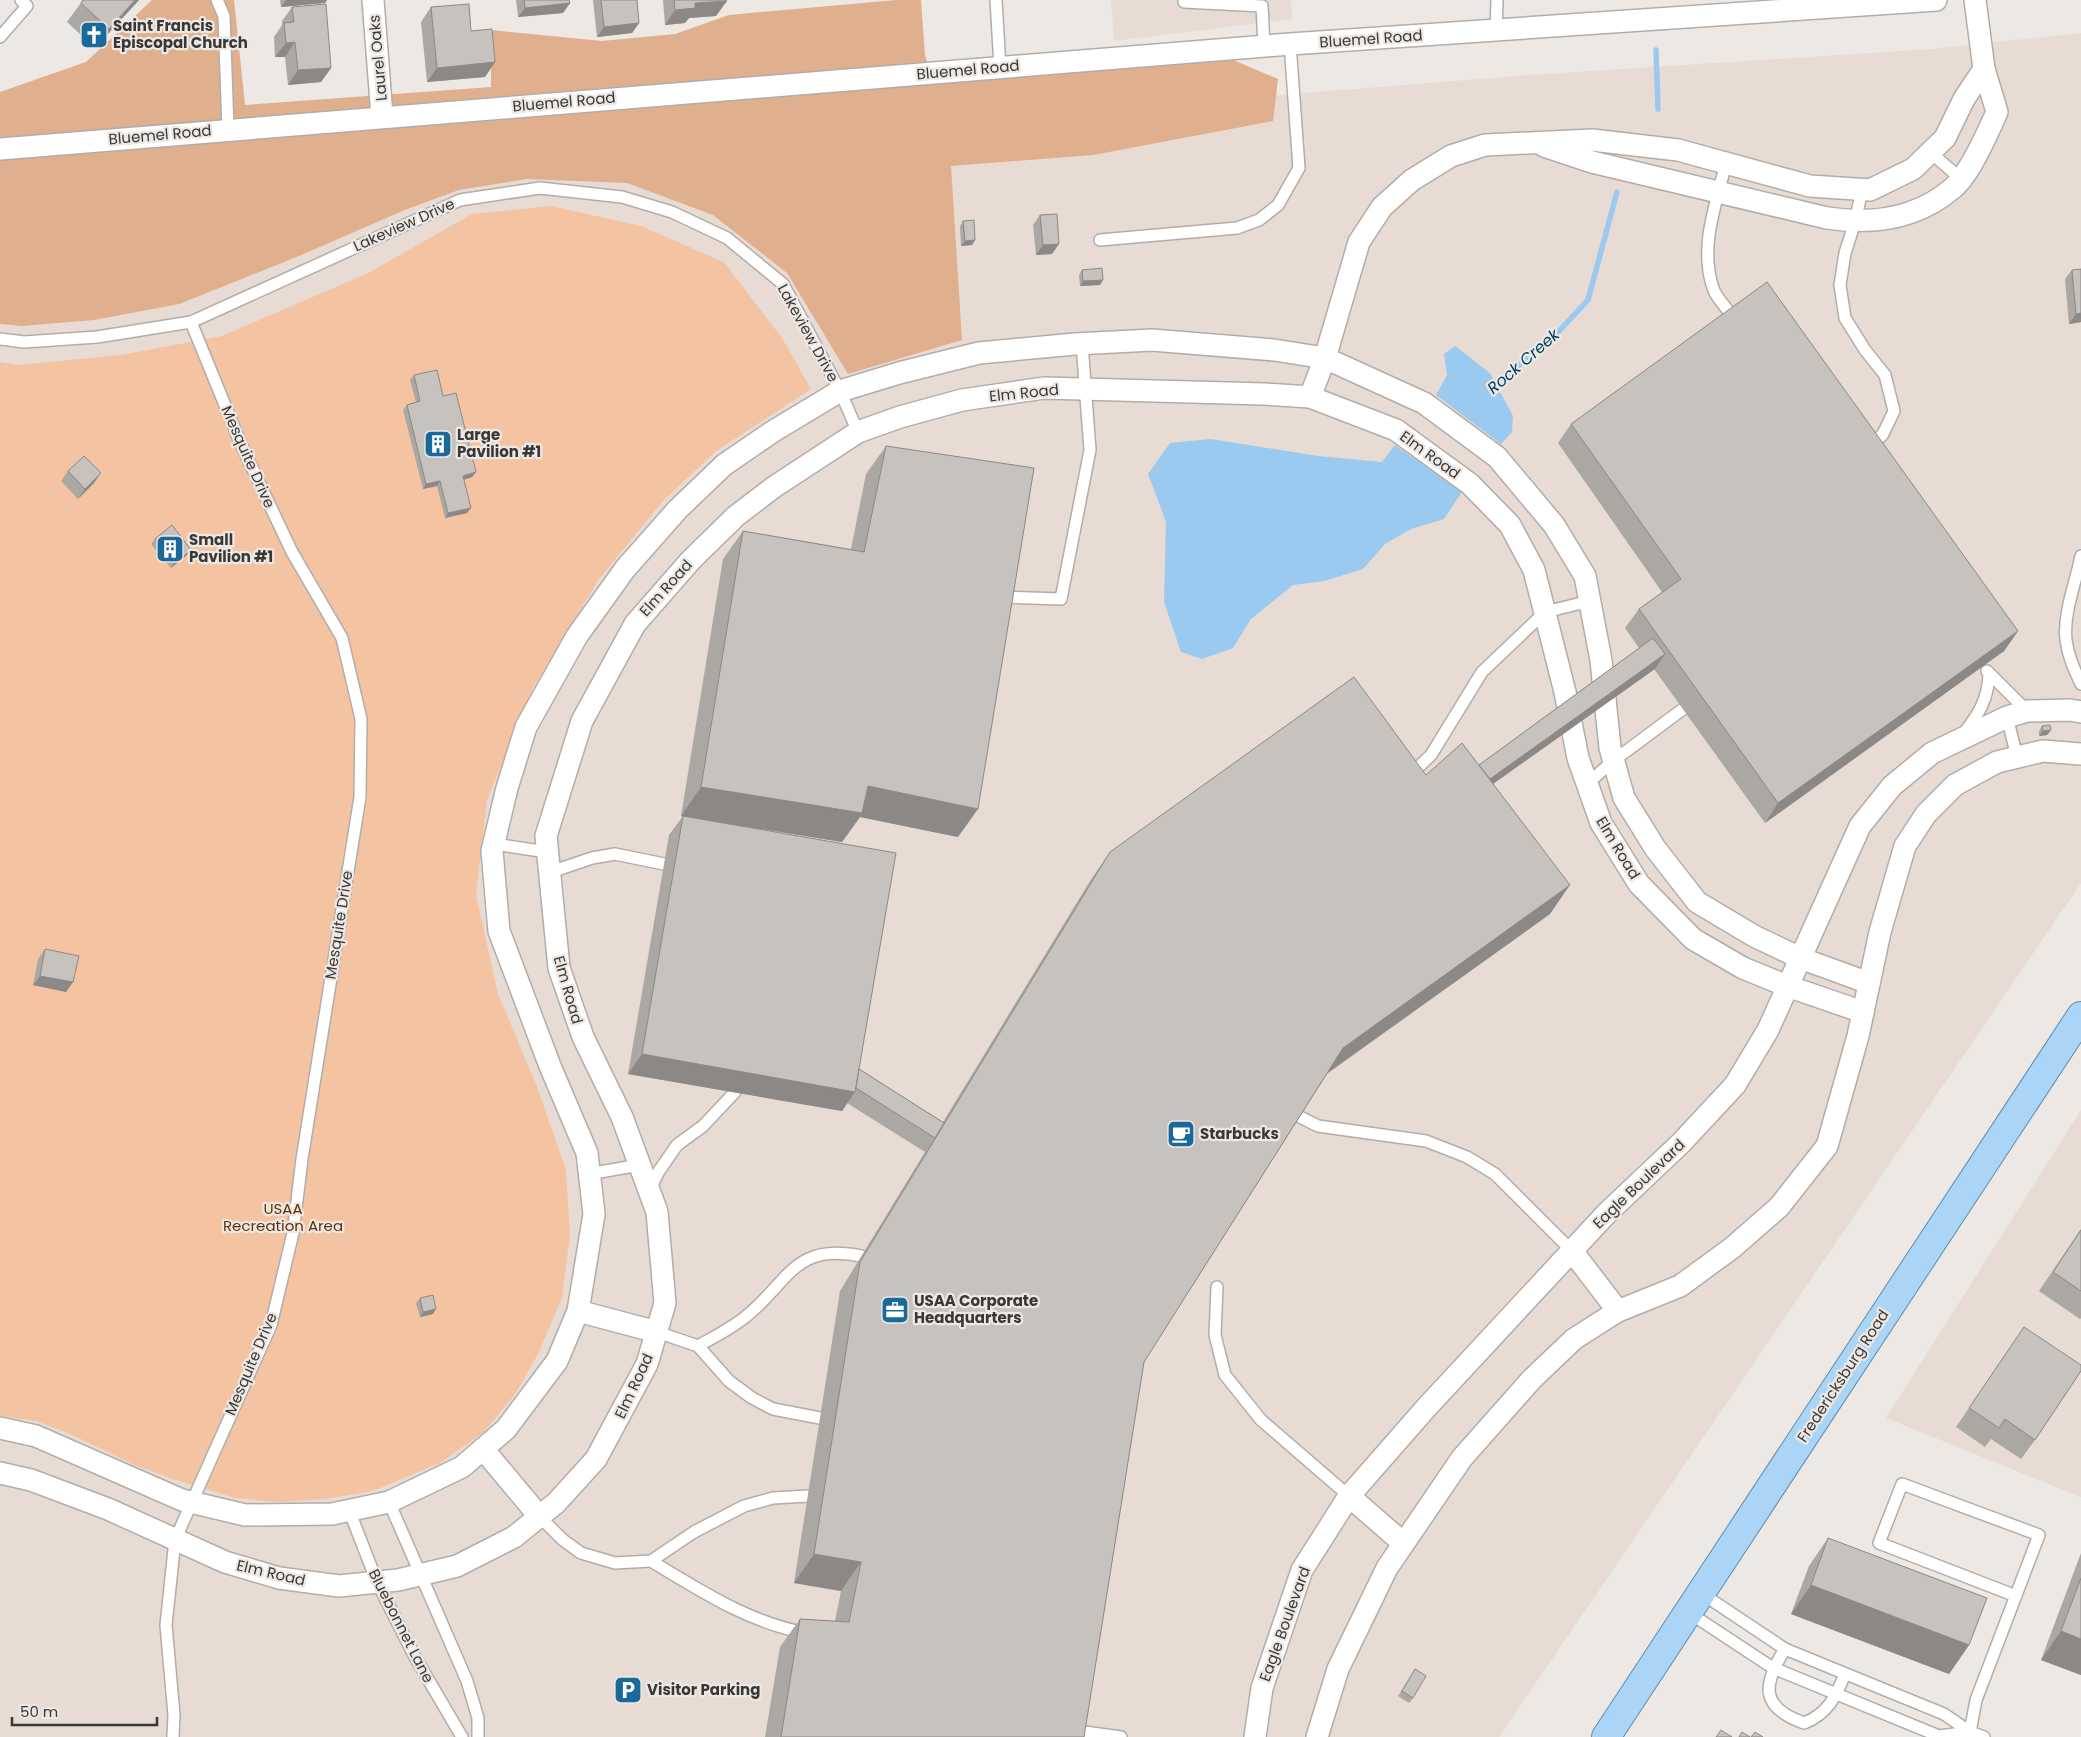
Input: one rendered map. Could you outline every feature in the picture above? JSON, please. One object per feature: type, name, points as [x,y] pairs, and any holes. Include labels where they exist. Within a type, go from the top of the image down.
[{"type":"main road","name":"Fredericksburg Road","points":[[1606,1737],[2081,1016]]},
{"type":"street","name":"Laurel Oaks","points":[[373,0],[382,116]]},
{"type":"street","name":"Bluemel Road","points":[[0,149],[382,116],[1264,46],[1936,0]]},
{"type":"street","points":[[1532,142],[1592,162],[1828,218],[1856,222],[1891,220],[1923,208],[1954,187],[1980,149],[1997,112],[1984,69],[1976,0]]},
{"type":"street","points":[[1310,398],[1325,358],[1359,242],[1382,207],[1412,180],[1451,156],[1485,144],[1592,140],[1678,150],[1810,186],[1870,190],[1913,169],[1945,138],[1964,99],[1984,69]]},
{"type":"street","name":"Elm Road","points":[[0,1428],[36,1436],[190,1502],[245,1515],[332,1514],[389,1502],[462,1467],[506,1429],[557,1361],[578,1311],[594,1214],[587,1153],[550,1066],[499,931],[492,851],[507,788],[526,727],[576,636],[625,569],[678,509],[724,465],[772,432],[840,392],[899,373],[979,353],[1152,340],[1274,350],[1325,358],[1424,403],[1497,457],[1554,525],[1585,576],[1601,660],[1605,713],[1613,761],[1624,798],[1655,848],[1698,902],[1754,936],[1800,958],[1869,983]]},
{"type":"street","name":"Elm Road","points":[[0,1473],[31,1480],[82,1500],[224,1562],[279,1578],[340,1586],[419,1575],[457,1566],[514,1537],[556,1503],[596,1459],[647,1364],[665,1303],[656,1212],[622,1117],[582,1037],[559,968],[546,836],[582,721],[635,624],[691,560],[736,516],[774,487],[858,432],[900,417],[962,400],[1044,388],[1264,394],[1310,398],[1396,430],[1470,484],[1510,525],[1534,570],[1565,692],[1578,758],[1601,823],[1640,884],[1693,939],[1743,968],[1787,986],[1863,1012]]},
{"type":"street","name":"Eagle Boulevard","points":[[1255,1737],[1262,1688],[1302,1570],[1349,1496],[1426,1408],[1607,1213],[1681,1143],[1736,1085],[1768,1030],[1860,826],[1892,786],[1932,753],[2017,714],[2070,710],[2081,712]]},
{"type":"street","points":[[1316,1737],[1338,1669],[1387,1568],[1462,1458],[1532,1379],[1574,1339],[1618,1311],[1680,1286],[1732,1248],[1779,1207],[1826,1146],[1863,1012],[1880,932],[1905,846],[1926,814],[1955,785],[1997,762],[2043,751],[2081,754]]},
{"type":"street","points":[[1572,1251],[1618,1311]]},
{"type":"street","points":[[578,1311],[657,1332]]},
{"type":"street","points":[[482,1449],[539,1516]]},
{"type":"street","points":[[1349,1496],[1403,1543]]},
{"type":"lane","points":[[0,37],[27,6],[20,0]]},
{"type":"lane","points":[[217,0],[224,16],[228,129]]},
{"type":"lane","points":[[996,0],[1000,67]]},
{"type":"lane","points":[[1184,0],[1184,2],[1262,6],[1264,46]]},
{"type":"lane","points":[[1496,30],[1497,0]]},
{"type":"lane","points":[[1100,240],[1236,228],[1258,220],[1278,205],[1299,168],[1290,44]]},
{"type":"lane","points":[[1930,152],[1960,178]]},
{"type":"lane","points":[[1726,163],[1708,241],[1707,262],[1714,290],[1733,317]]},
{"type":"lane","name":"Lakeview Drive","points":[[0,339],[24,342],[97,337],[191,322],[460,200],[540,188],[622,197],[672,212],[727,238],[782,284],[840,392],[858,432]]},
{"type":"lane","points":[[1862,190],[1840,285],[1845,318],[1885,375],[1894,410],[1883,434],[1863,453]]},
{"type":"lane","name":"Mesquite Drive","points":[[173,1737],[174,1715],[166,1625],[175,1540],[190,1502],[271,1326],[293,1234],[302,1159],[360,797],[361,719],[342,638],[292,552],[240,442],[191,322]]},
{"type":"lane","points":[[998,596],[1061,600],[1090,450],[1082,344]]},
{"type":"lane","points":[[2081,556],[2067,618],[2066,639],[2070,661],[2081,684]]},
{"type":"lane","points":[[1403,783],[1431,755],[1482,672],[1545,612],[1590,601]]},
{"type":"lane","points":[[1958,740],[1982,708],[1986,698],[1986,670],[2017,714],[2017,757]]},
{"type":"lane","points":[[1587,784],[1613,761],[1683,709]]},
{"type":"lane","points":[[494,844],[548,863],[615,854],[664,864]]},
{"type":"lane","points":[[649,1191],[659,1171],[677,1145],[703,1126],[735,1092]]},
{"type":"lane","points":[[1298,1116],[1318,1126],[1426,1141],[1467,1157],[1495,1174],[1572,1251]]},
{"type":"lane","points":[[589,1174],[639,1165]]},
{"type":"lane","points":[[698,1346],[745,1318],[797,1265],[813,1256],[832,1252],[862,1256]]},
{"type":"lane","points":[[1218,1287],[1215,1335],[1225,1376],[1261,1420],[1349,1496]]},
{"type":"lane","points":[[657,1332],[698,1346],[729,1381],[752,1398],[773,1408],[820,1418]]},
{"type":"lane","points":[[1970,1732],[1976,1700],[2016,1596],[2039,1535],[1902,1484],[1879,1543],[2016,1596]]},
{"type":"lane","points":[[539,1516],[563,1540],[581,1553],[616,1563],[651,1561],[694,1532],[744,1506],[773,1498],[808,1496]]},
{"type":"lane","points":[[389,1502],[419,1575],[467,1681],[478,1718],[478,1737]]},
{"type":"lane","name":"Bluebonnet Lane","points":[[349,1510],[376,1582],[415,1657],[462,1737]]},
{"type":"lane","points":[[651,1561],[746,1616],[779,1628],[823,1636]]},
{"type":"lane","points":[[1695,1602],[1785,1649],[1944,1714],[1970,1732],[1984,1737]]},
{"type":"lane","points":[[1695,1602],[1774,1668],[1939,1736],[1970,1732]]},
{"type":"lane","points":[[1785,1649],[1768,1683],[1770,1698],[1790,1718],[1804,1723],[1817,1718],[1827,1710],[1845,1674]]},
{"type":"lane","points":[[1919,1728],[1928,1707]]},
{"type":"lane","points":[[1070,1730],[1121,1737]]},
{"type":"shaded area","points":[[152,0],[234,0],[245,105],[491,87],[491,30],[602,41],[675,34],[729,15],[896,0],[921,0],[925,55],[932,80],[1231,59],[1278,79],[1273,121],[1093,155],[951,166],[962,340],[848,374],[787,273],[713,215],[627,183],[527,179],[459,190],[407,209],[299,256],[179,304],[94,320],[22,326],[0,324],[0,92],[86,62]]},
{"type":"shaded area","points":[[1111,0],[1291,0],[1292,19],[1114,41]]},
{"type":"shaded area","name":"USAA Corporate Headquarters","points":[[2081,33],[2081,883],[1499,1737],[0,1737],[0,197],[1529,75],[1931,49]]},
{"type":"shaded area","points":[[2081,1110],[2081,1497],[1886,1418]]},
{"type":"green space","name":"USAA Recreation Area","points":[[551,206],[641,226],[724,262],[782,338],[811,389],[715,452],[663,501],[599,579],[533,688],[487,800],[476,895],[498,994],[536,1084],[566,1170],[570,1234],[562,1298],[538,1354],[516,1393],[484,1432],[440,1463],[373,1491],[326,1499],[280,1502],[235,1498],[137,1466],[68,1433],[36,1421],[0,1416],[0,362],[18,365],[121,355],[222,336],[368,273],[472,214]]},
{"type":"water","points":[[1455,346],[1490,373],[1513,416],[1512,432],[1501,444],[1436,395],[1447,375],[1444,354]]},
{"type":"water","points":[[1211,439],[1318,456],[1382,462],[1395,445],[1462,492],[1444,519],[1411,529],[1385,544],[1363,569],[1324,581],[1293,585],[1251,619],[1233,648],[1202,659],[1181,652],[1164,602],[1166,522],[1148,474],[1170,443]]},
{"type":"building","points":[[83,0],[135,0],[109,29],[81,3]]},
{"type":"building","points":[[524,0],[569,0],[570,3],[525,8]]},
{"type":"building","points":[[601,0],[637,0],[639,23],[604,27]]},
{"type":"building","points":[[674,0],[727,1],[695,3],[695,8],[675,10]]},
{"type":"building","points":[[326,4],[331,68],[298,70],[295,42],[286,43],[284,23],[294,22],[292,7]]},
{"type":"building","points":[[469,4],[471,31],[492,29],[495,62],[437,68],[431,7]]},
{"type":"building","points":[[1057,214],[1059,244],[1043,245],[1040,215]]},
{"type":"building","points":[[974,220],[975,240],[965,241],[963,221]]},
{"type":"building","points":[[1102,268],[1103,280],[1083,281],[1082,270]]},
{"type":"building","points":[[2081,269],[2081,313],[2076,314],[2072,270]]},
{"type":"building","points":[[1767,282],[2018,631],[1778,803],[1639,609],[1681,579],[1571,424]]},
{"type":"building","name":"Large Pavilion #1","points":[[437,370],[443,396],[456,393],[476,472],[463,476],[471,508],[448,513],[440,481],[426,484],[407,405],[420,401],[414,375]]},
{"type":"building","points":[[886,446],[1034,468],[978,809],[868,786],[862,813],[701,787],[743,531],[864,552]]},
{"type":"building","points":[[84,456],[101,473],[85,489],[68,471]]},
{"type":"building","name":"Small Pavilion #1","points":[[172,525],[191,550],[174,564],[155,539]]},
{"type":"building","points":[[1653,638],[1665,654],[1490,779],[1479,765]]},
{"type":"building","points":[[1354,677],[1426,775],[1462,743],[1570,885],[1343,1048],[1144,1362],[1084,1737],[781,1737],[800,1619],[849,1622],[861,1562],[814,1554],[860,1262],[1110,852]]},
{"type":"building","points":[[2050,725],[2051,730],[2043,731],[2042,726]]},
{"type":"building","points":[[683,816],[896,853],[855,1092],[642,1054]]},
{"type":"building","points":[[45,949],[79,956],[73,982],[40,976]]},
{"type":"building","points":[[859,1069],[944,1123],[935,1138],[856,1088]]},
{"type":"building","points":[[2081,1230],[2081,1291],[2053,1272]]},
{"type":"building","points":[[433,1295],[436,1309],[423,1312],[420,1298]]},
{"type":"building","points":[[2024,1327],[2081,1365],[2081,1371],[2035,1440],[2005,1419],[1999,1428],[1969,1408]]},
{"type":"building","points":[[1828,1538],[1987,1598],[1969,1645],[1811,1585]]},
{"type":"building","points":[[2081,1578],[2081,1639],[2061,1631]]},
{"type":"building","points":[[1415,1669],[1426,1676],[1413,1698],[1402,1691]]},
{"type":"building","points":[[1721,1730],[1732,1737],[1716,1737]]},
{"type":"building","points":[[1742,1732],[1750,1737],[1739,1737]]},
{"type":"building","points":[[1755,1732],[1763,1737],[1751,1737]]},
{"type":"waterway","name":"Rock Creek","points":[[1656,50],[1658,109]]},
{"type":"waterway","name":"Rock Creek","points":[[1491,386],[1547,344],[1588,300],[1617,192]]},
{"type":"place","name":"Saint Francis Episcopal Church","points":[[94,35]]},
{"type":"place","name":"Large Pavilion #1","points":[[438,444]]},
{"type":"place","name":"Small Pavilion #1","points":[[170,549]]},
{"type":"place","name":"Starbucks","points":[[1181,1134]]},
{"type":"place","name":"USAA Corporate Headquarters","points":[[895,1310]]},
{"type":"place","name":"Visitor Parking","points":[[628,1690]]}]
